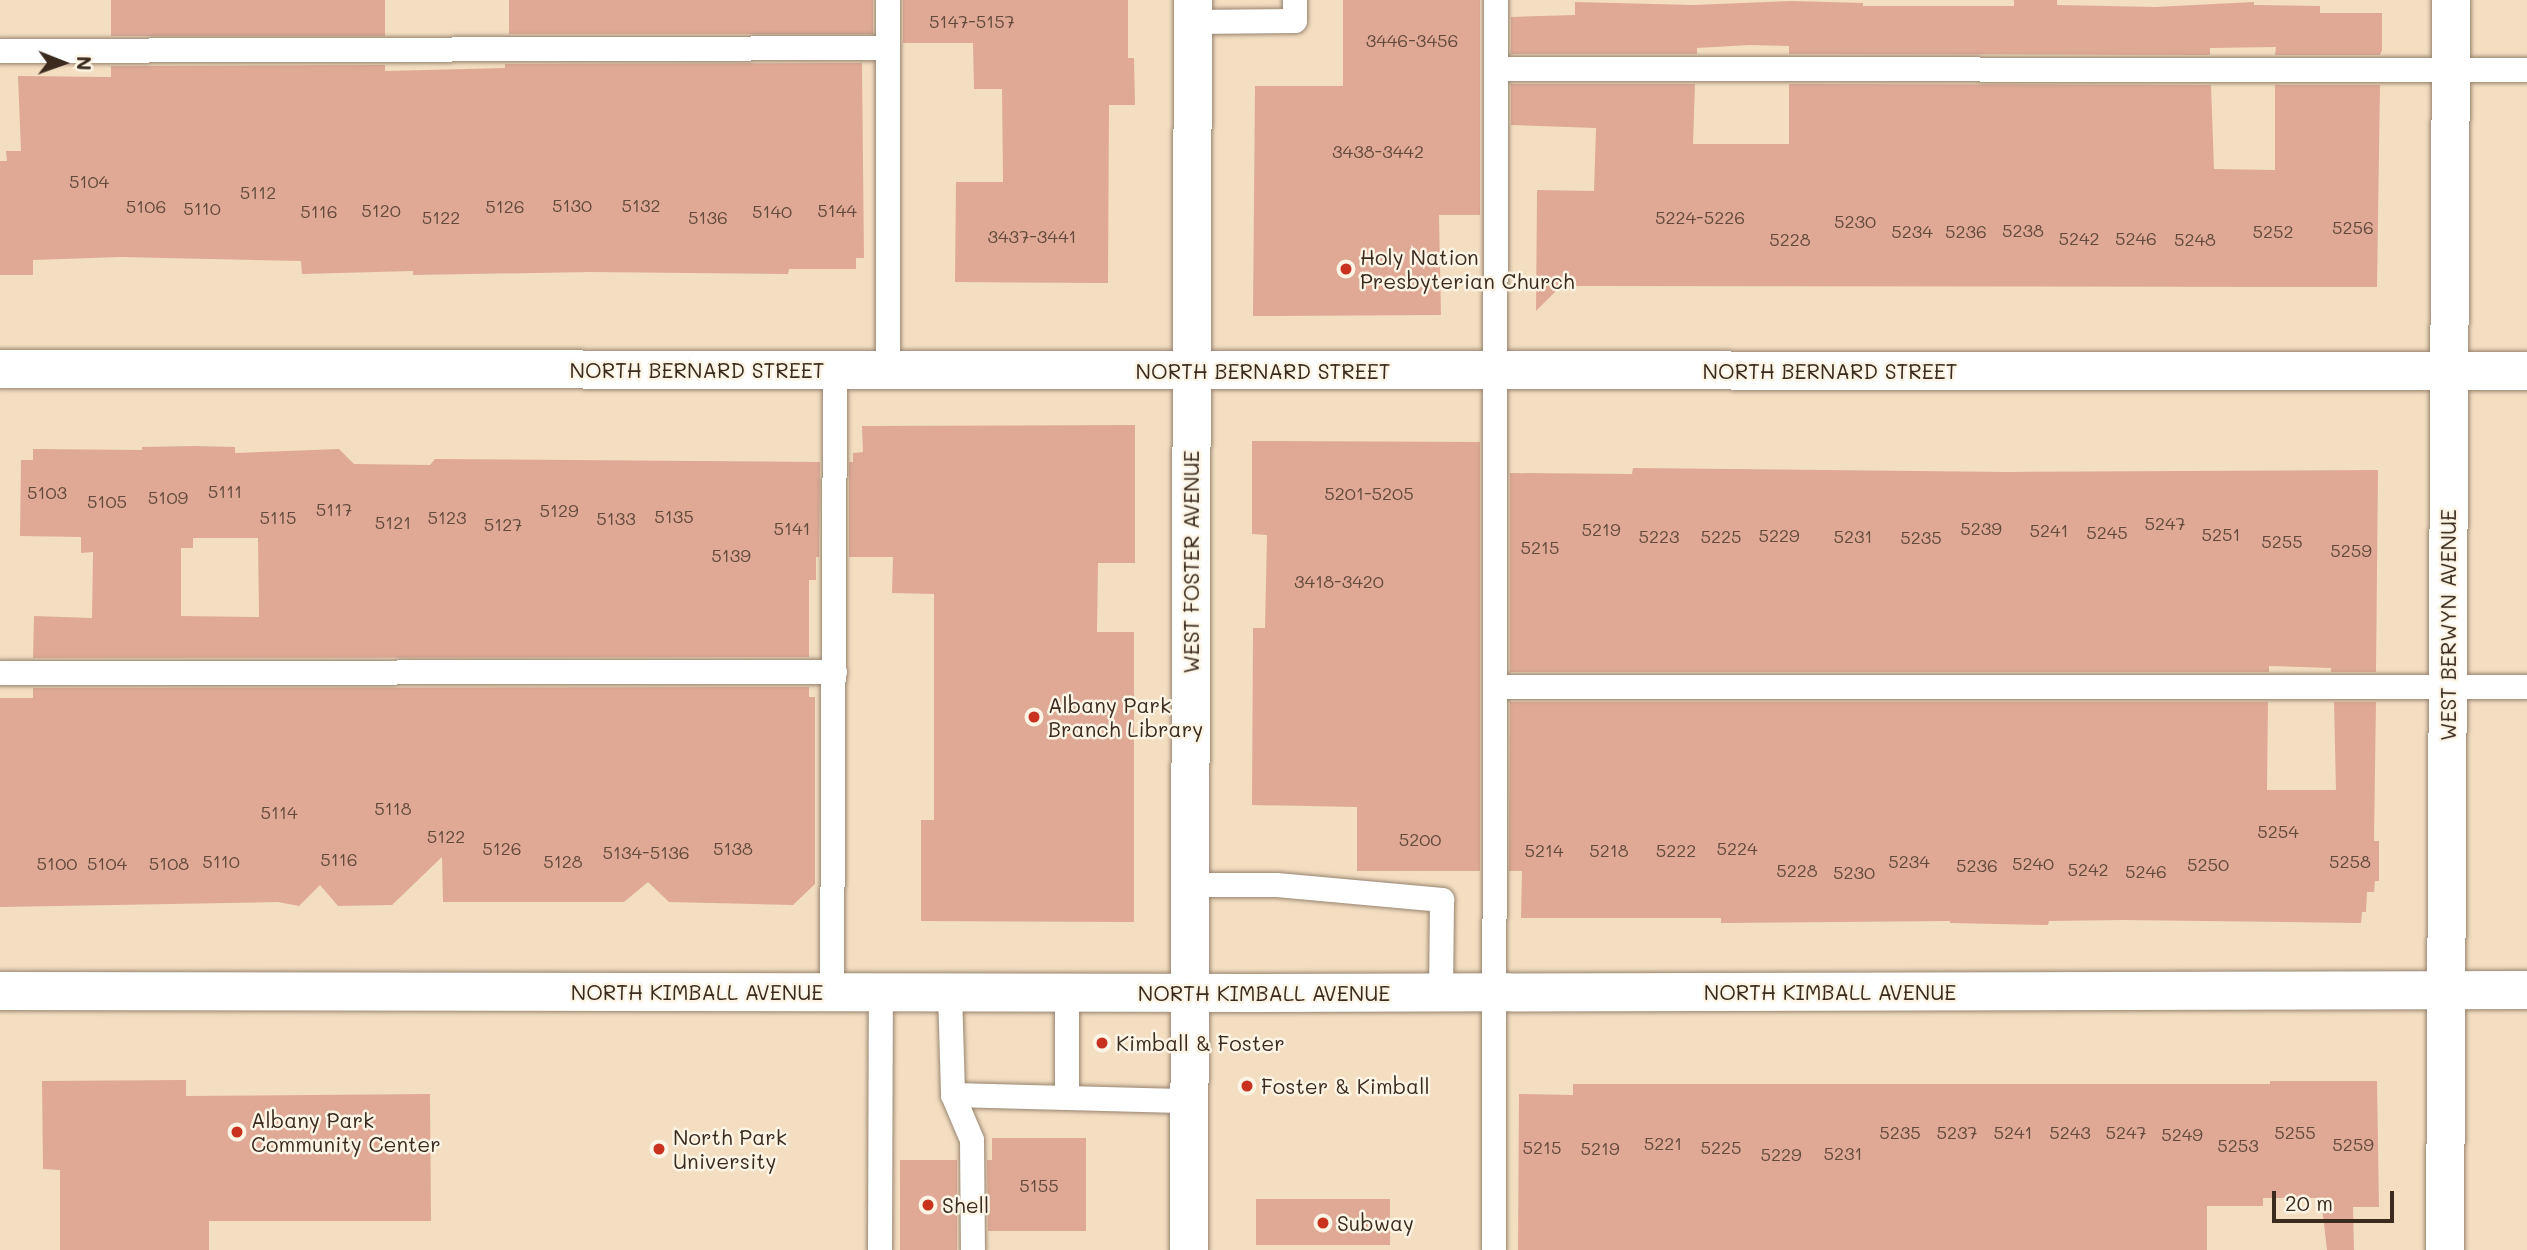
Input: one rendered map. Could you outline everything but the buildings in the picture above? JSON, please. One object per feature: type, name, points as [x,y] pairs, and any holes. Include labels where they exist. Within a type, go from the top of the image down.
[{"type":"street","name":"WEST BERWYN AVENUE","points":[[2445,1250],[2451,0]]},
{"type":"street","name":"WEST FOSTER AVENUE","points":[[1189,1250],[1193,11]]},
{"type":"street","name":"NORTH BERNARD STREET","points":[[0,369],[2527,371]]},
{"type":"street","name":"NORTH KIMBALL AVENUE","points":[[0,991],[1189,993],[2527,990]]},
{"type":"lane","points":[[888,0],[888,371]]},
{"type":"lane","points":[[1193,11],[1295,21],[1295,0]]},
{"type":"lane","points":[[1494,1250],[1496,0]]},
{"type":"lane","points":[[0,51],[888,48]]},
{"type":"lane","points":[[1496,69],[2527,70]]},
{"type":"lane","points":[[832,992],[835,370]]},
{"type":"lane","points":[[0,674],[835,672]]},
{"type":"lane","points":[[1495,687],[2527,687]]},
{"type":"lane","points":[[1190,885],[1277,885],[1442,900],[1441,992]]},
{"type":"lane","points":[[880,1250],[881,992]]},
{"type":"lane","points":[[950,992],[953,1095],[972,1140],[973,1250]]},
{"type":"lane","points":[[1067,993],[1067,1098]]},
{"type":"lane","points":[[953,1095],[1189,1101]]},
{"type":"place","name":"Holy Nation Presbyterian Church","points":[[1346,269]]},
{"type":"place","name":"Albany Park Branch Library","points":[[1034,717]]},
{"type":"place","name":"Kimball & Foster","points":[[1102,1043]]},
{"type":"place","name":"Foster & Kimball","points":[[1247,1086]]},
{"type":"place","name":"Albany Park Community Center","points":[[237,1132]]},
{"type":"place","name":"North Park University","points":[[659,1149]]},
{"type":"place","name":"Shell","points":[[928,1205]]},
{"type":"place","name":"Subway","points":[[1323,1223]]}]
